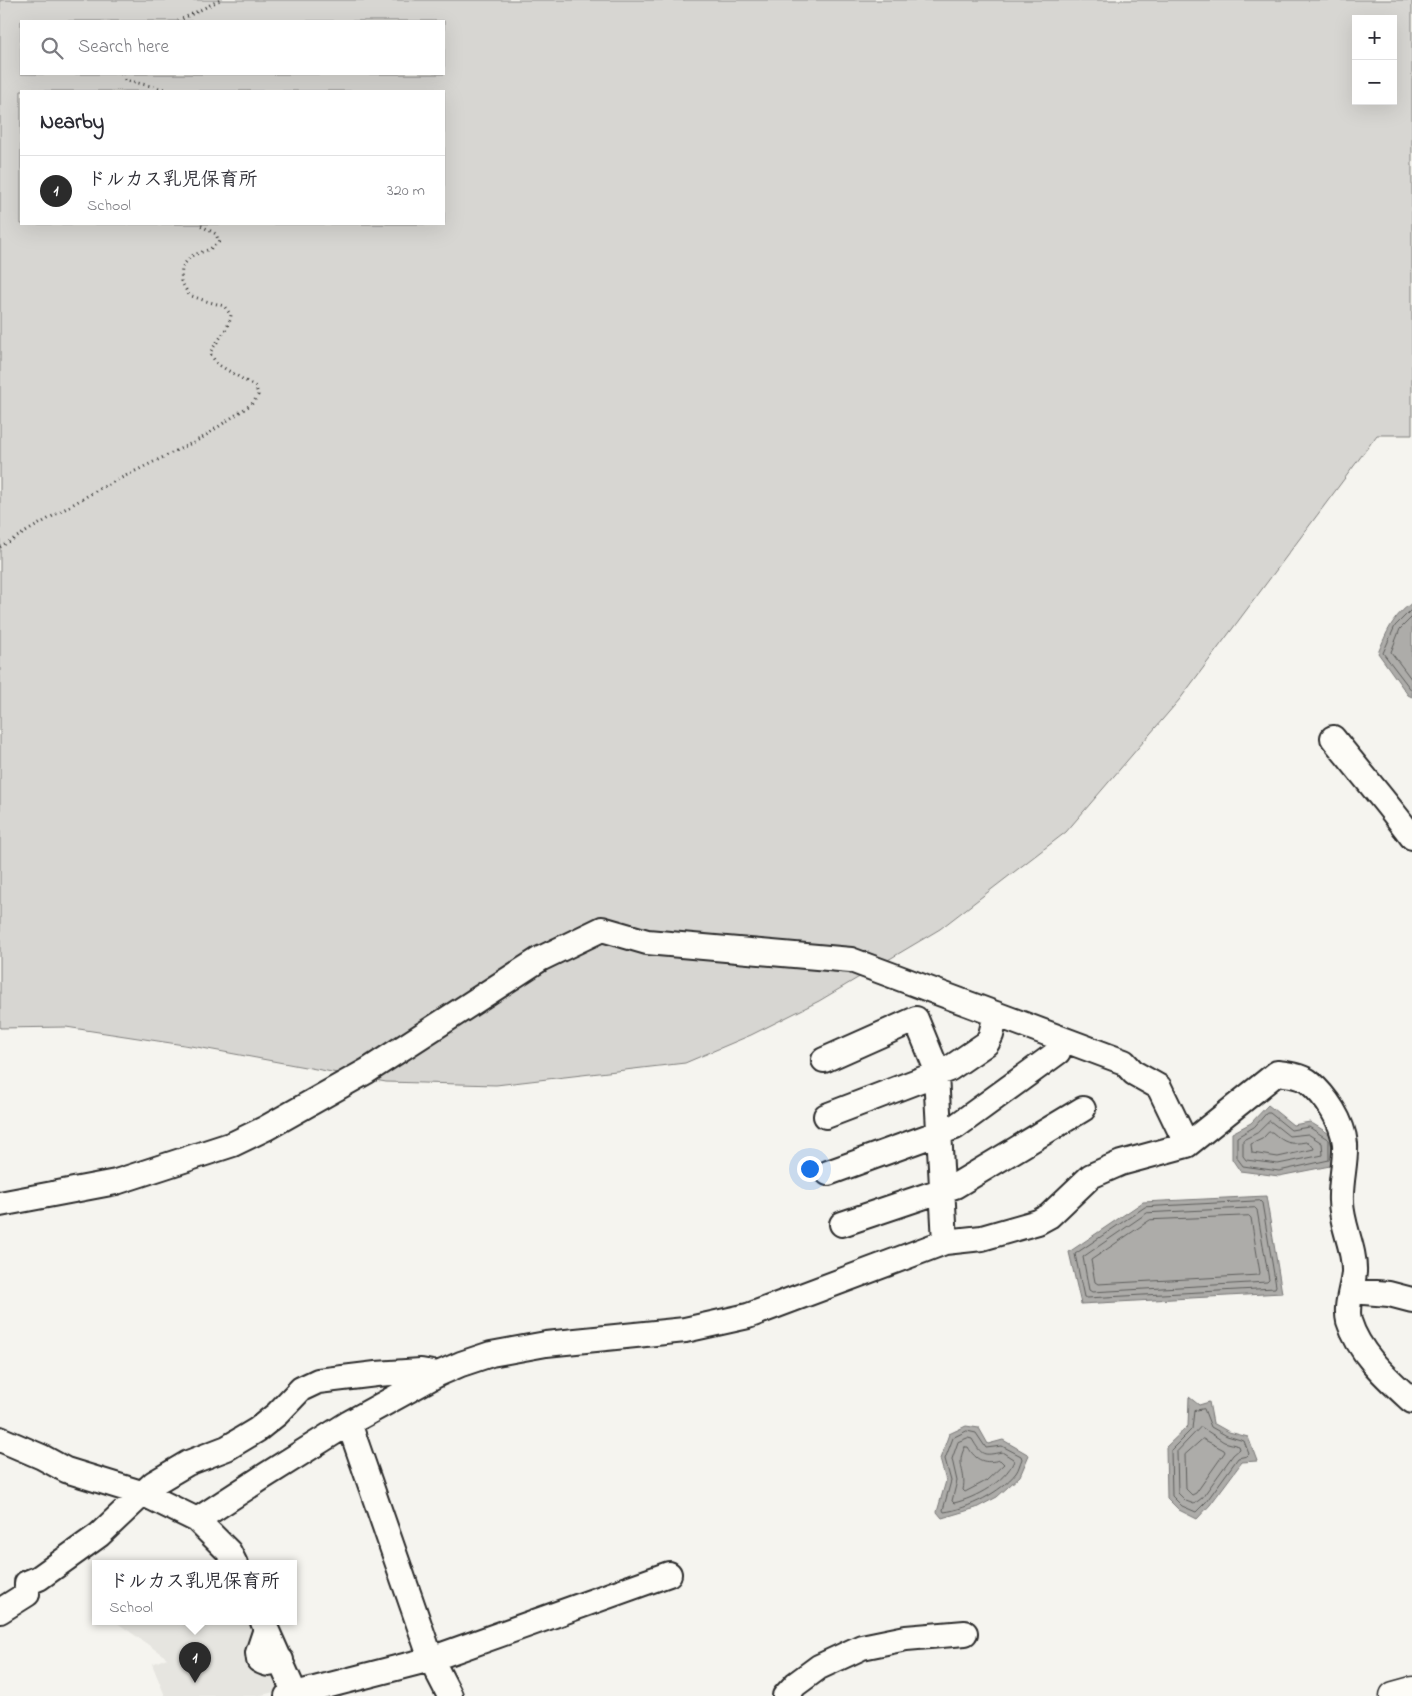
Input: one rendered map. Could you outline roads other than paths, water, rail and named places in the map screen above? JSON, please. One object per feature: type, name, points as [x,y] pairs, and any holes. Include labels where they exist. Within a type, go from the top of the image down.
[{"type":"highway","points":[[1394,1696],[1412,1691]]},
{"type":"street","points":[[1333,738],[1387,803],[1412,837]]},
{"type":"street","points":[[0,1204],[116,1182],[233,1144],[266,1128],[367,1071],[540,959],[602,929],[647,942],[851,960],[1124,1062],[1134,1073],[1159,1086],[1187,1145]]},
{"type":"street","points":[[826,1116],[949,1069],[987,1043],[996,1014]]},
{"type":"street","points":[[824,1060],[916,1019],[934,1063],[936,1074],[945,1242]]},
{"type":"street","points":[[828,1173],[955,1127],[1058,1052]]},
{"type":"street","points":[[197,1520],[349,1423],[438,1374],[461,1364],[491,1354],[546,1344],[685,1330],[748,1316],[945,1242],[982,1238],[1038,1222],[1049,1216],[1090,1176],[1121,1162],[1187,1145],[1277,1073],[1309,1081],[1340,1120],[1345,1144],[1341,1201],[1353,1261],[1348,1309],[1349,1320],[1359,1342],[1385,1376],[1412,1401]]},
{"type":"street","points":[[842,1224],[955,1186],[1083,1109]]},
{"type":"street","points":[[1351,1291],[1389,1294],[1412,1300]]},
{"type":"street","points":[[0,1611],[27,1594],[27,1583],[39,1578],[99,1535],[144,1494],[154,1482],[188,1462],[227,1448],[257,1430],[277,1414],[301,1389],[318,1381],[403,1372],[438,1374]]},
{"type":"street","points":[[349,1423],[431,1659],[450,1696]]},
{"type":"street","points":[[0,1439],[42,1457],[66,1470],[144,1494],[197,1520],[229,1552],[232,1560]]},
{"type":"street","points":[[264,1626],[281,1660],[291,1695],[431,1659],[669,1574]]},
{"type":"street","points":[[785,1696],[796,1684],[819,1667],[862,1647],[906,1638],[965,1633]]},
{"type":"water","points":[[1412,603],[1412,697],[1408,695],[1378,653],[1395,619]]},
{"type":"water","points":[[1268,1105],[1293,1125],[1310,1122],[1336,1138],[1335,1165],[1279,1176],[1240,1171],[1232,1159],[1232,1133],[1251,1123]]},
{"type":"water","points":[[1266,1196],[1282,1293],[1081,1304],[1069,1252],[1143,1202]]},
{"type":"water","points":[[1189,1397],[1199,1405],[1209,1402],[1213,1423],[1229,1432],[1248,1437],[1257,1461],[1242,1462],[1210,1505],[1197,1519],[1179,1510],[1167,1498],[1166,1447],[1188,1426]]},
{"type":"water","points":[[966,1426],[979,1428],[988,1444],[1003,1440],[1029,1455],[1020,1476],[997,1497],[976,1508],[942,1518],[937,1512],[946,1481],[940,1459],[949,1434]]},
{"type":"place","name":"ドルカス乳児保育所","points":[[195,1683]]}]
